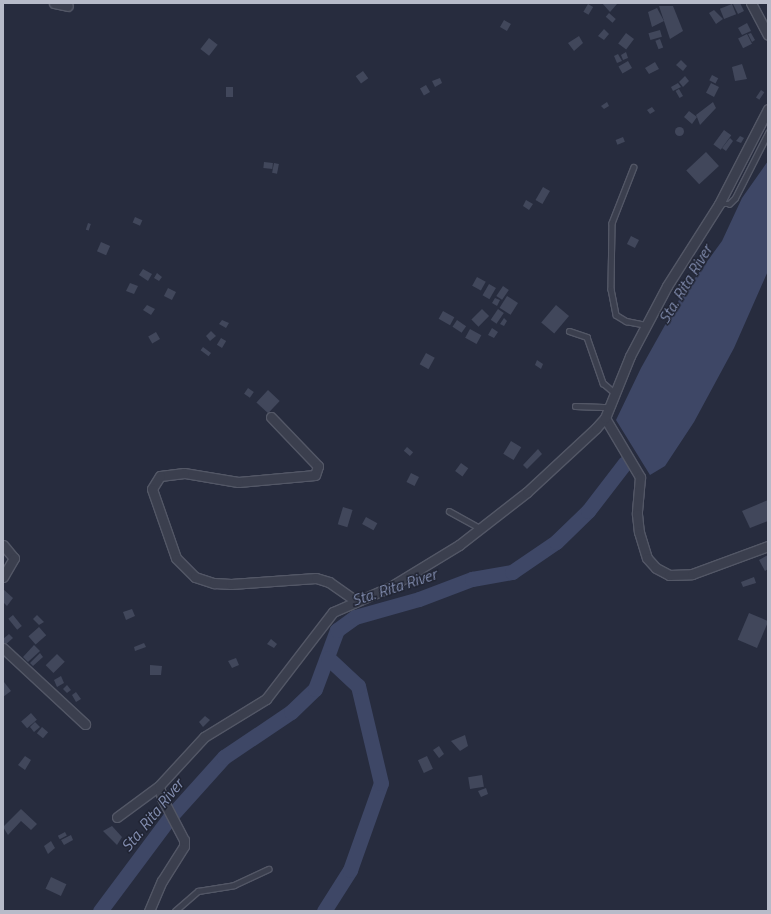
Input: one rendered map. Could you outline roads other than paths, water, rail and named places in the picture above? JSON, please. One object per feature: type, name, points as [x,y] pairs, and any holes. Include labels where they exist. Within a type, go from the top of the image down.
[{"type":"street","points":[[54,3],[68,6]]},
{"type":"street","points":[[751,3],[768,35]]},
{"type":"street","points":[[117,817],[159,786],[204,737],[266,698],[333,612],[355,600],[390,587],[459,545],[527,492],[605,418],[647,325],[667,286],[719,204],[768,109]]},
{"type":"street","points":[[271,417],[318,466],[315,475],[238,482],[184,473],[160,476],[152,489],[176,558],[195,577],[214,582],[230,584],[316,578],[329,582],[355,600]]},
{"type":"street","points":[[605,418],[640,477],[637,514],[639,532],[647,558],[656,568],[670,574],[692,574],[768,546]]},
{"type":"street","points":[[3,545],[14,558],[3,577]]},
{"type":"street","points":[[3,648],[85,724]]},
{"type":"street","points":[[149,911],[162,881],[184,846],[184,840],[162,798],[159,786]]},
{"type":"lane","points":[[719,204],[729,204],[735,198],[768,133]]},
{"type":"lane","points":[[634,167],[612,223],[612,295],[616,316],[626,321],[647,325]]},
{"type":"lane","points":[[569,331],[587,337],[603,383],[615,394]]},
{"type":"lane","points":[[575,406],[610,407]]},
{"type":"lane","points":[[449,511],[480,528]]},
{"type":"lane","points":[[175,911],[198,891],[234,885],[269,869]]},
{"type":"water","points":[[768,161],[768,271],[734,348],[694,422],[665,466],[650,475],[616,420],[641,368],[679,300],[722,241],[742,198]]},
{"type":"waterway","name":"Sta. Rita River","points":[[100,911],[170,817],[224,757],[291,712],[315,689],[337,630],[355,617],[419,599],[472,579],[512,572],[556,542],[588,511],[625,463]]},
{"type":"waterway","points":[[324,911],[350,870],[381,783],[358,686],[328,658]]}]
